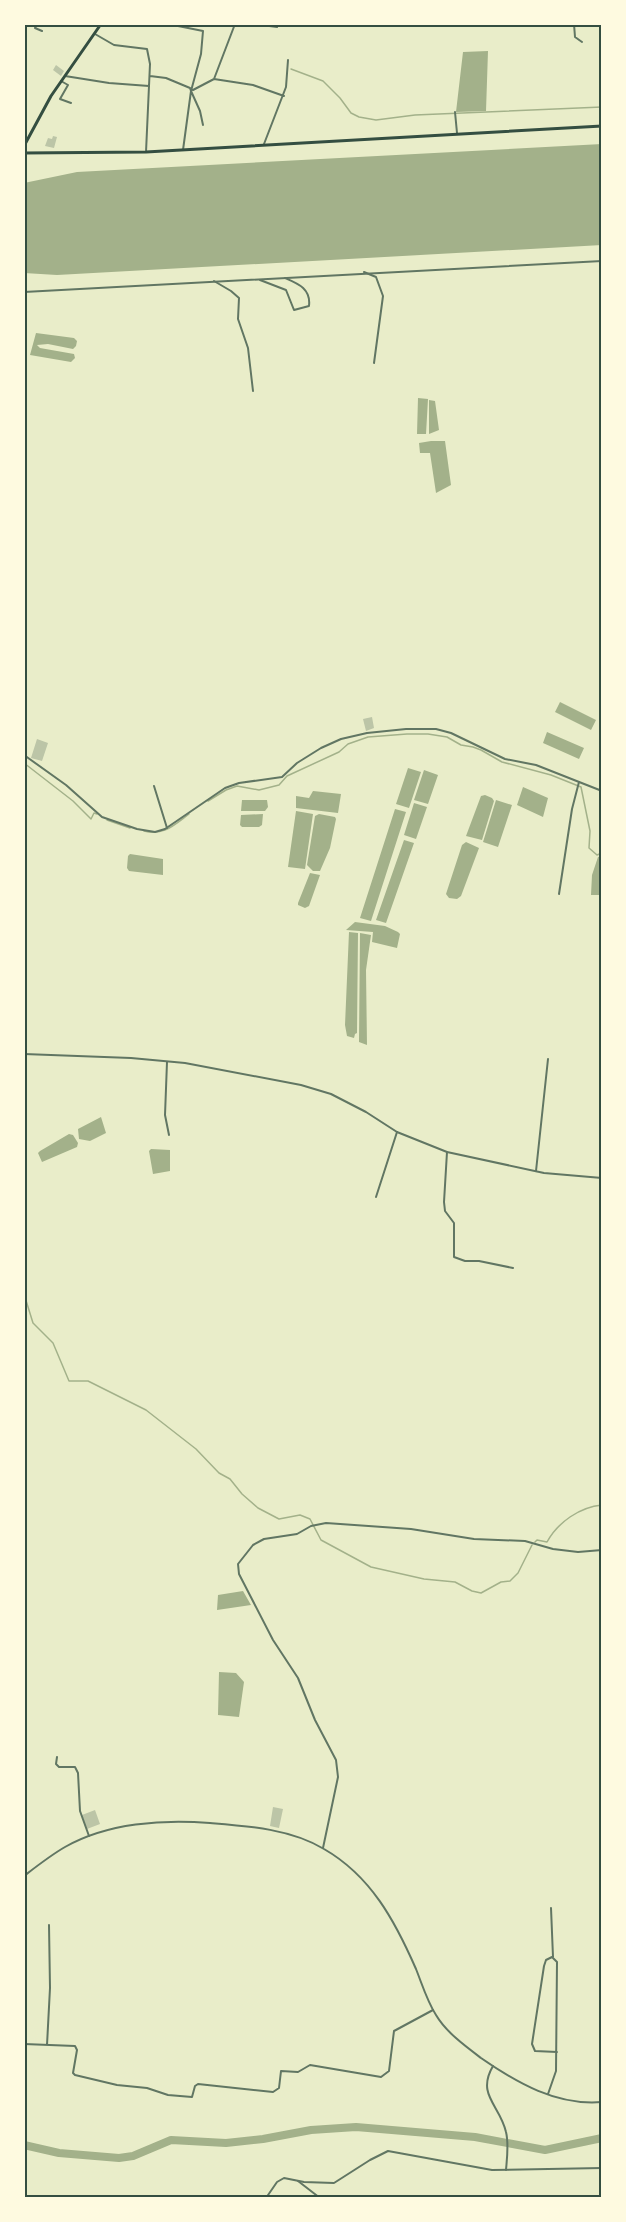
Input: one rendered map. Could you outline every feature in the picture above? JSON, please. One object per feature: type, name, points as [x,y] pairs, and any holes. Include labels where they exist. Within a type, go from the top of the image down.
[{"type":"main road","points":[[24,146],[51,96],[101,24]]},
{"type":"main road","points":[[24,153],[146,152],[602,126]]},
{"type":"street","points":[[37,24],[35,28],[42,31]]},
{"type":"street","points":[[168,24],[203,32],[201,54],[191,91],[183,150]]},
{"type":"street","points":[[214,79],[235,24]]},
{"type":"street","points":[[254,24],[277,27]]},
{"type":"street","points":[[574,24],[575,37],[582,42]]},
{"type":"street","points":[[95,34],[114,45],[147,49],[150,76],[146,152]]},
{"type":"street","points":[[264,144],[284,96],[288,60]]},
{"type":"street","points":[[65,76],[149,86]]},
{"type":"street","points":[[150,76],[166,78],[190,88],[200,111],[203,125]]},
{"type":"street","points":[[191,91],[214,79],[253,84],[284,96]]},
{"type":"street","points":[[62,81],[68,85],[60,99],[71,103]]},
{"type":"street","points":[[455,114],[456,133]]},
{"type":"street","points":[[24,292],[602,261]]},
{"type":"street","points":[[364,272],[376,277],[383,296],[374,363]]},
{"type":"street","points":[[258,279],[286,290],[294,310],[309,306],[307,292],[301,284],[285,278]]},
{"type":"street","points":[[214,282],[239,298],[238,319],[248,348],[253,391]]},
{"type":"street","points":[[24,755],[66,785],[102,817],[137,829],[155,832],[167,828],[225,788],[239,783],[282,777],[297,763],[341,739],[367,733],[406,729],[436,729],[451,733],[505,759],[536,765],[602,791]]},
{"type":"street","points":[[560,894],[579,782]]},
{"type":"street","points":[[154,786],[167,828]]},
{"type":"street","points":[[24,1054],[131,1058],[237,1071],[332,1094],[397,1132],[447,1152],[536,1171],[602,1178]]},
{"type":"street","points":[[536,1171],[548,1059]]},
{"type":"street","points":[[167,1062],[165,1115],[169,1135]]},
{"type":"street","points":[[376,1197],[397,1132]]},
{"type":"street","points":[[447,1152],[444,1202],[445,1212],[450,1215],[454,1223],[454,1257],[465,1262],[479,1261],[513,1268]]},
{"type":"street","points":[[323,1848],[338,1777],[336,1760],[315,1720],[298,1678],[273,1640],[237,1568],[246,1551],[264,1539],[297,1534],[317,1524],[411,1529],[474,1539],[525,1541],[554,1549],[578,1552],[602,1550]]},
{"type":"street","points":[[57,1757],[56,1764],[59,1767],[75,1767],[78,1773],[80,1811],[88,1836]]},
{"type":"street","points":[[24,1875],[65,1847],[88,1836],[124,1826],[200,1822],[270,1830],[323,1848],[358,1875],[385,1905],[406,1945],[433,2010],[448,2031],[470,2050],[527,2087],[574,2101],[602,2102]]},
{"type":"street","points":[[548,2094],[556,2071],[557,2052],[557,1962],[553,1957],[551,1908]]},
{"type":"street","points":[[47,2045],[50,1925]]},
{"type":"street","points":[[553,1957],[549,1957],[544,1966],[532,2044],[535,2051],[557,2052]]},
{"type":"street","points":[[24,2044],[75,2046],[78,2050],[73,2073],[75,2075],[117,2085],[147,2088],[168,2095],[192,2097],[195,2086],[198,2084],[273,2092],[279,2088],[281,2071],[298,2072],[310,2065],[381,2077],[386,2075],[394,2031],[433,2010]]},
{"type":"street","points":[[493,2066],[487,2077],[486,2086],[506,2133],[506,2170]]},
{"type":"street","points":[[298,2181],[334,2184],[388,2151],[486,2169],[602,2168]]},
{"type":"street","points":[[266,2198],[277,2182],[288,2177],[298,2181],[320,2198]]},
{"type":"shaded area","points":[[488,51],[486,111],[456,112],[463,52]]},
{"type":"shaded area","points":[[602,144],[602,245],[57,275],[24,273],[24,183],[77,172]]},
{"type":"shaded area","points":[[36,333],[74,338],[77,341],[73,349],[48,344],[37,345],[40,348],[74,354],[75,358],[71,362],[30,355]]},
{"type":"shaded area","points":[[418,398],[428,399],[426,434],[417,434]]},
{"type":"shaded area","points":[[429,400],[435,401],[439,430],[429,434]]},
{"type":"shaded area","points":[[445,441],[451,485],[436,493],[430,453],[420,453],[419,443]]},
{"type":"shaded area","points":[[560,702],[596,720],[591,730],[555,712]]},
{"type":"shaded area","points":[[547,732],[584,748],[579,759],[543,743]]},
{"type":"shaded area","points":[[408,768],[421,772],[409,808],[396,804]]},
{"type":"shaded area","points":[[424,770],[438,775],[428,804],[414,800]]},
{"type":"shaded area","points":[[523,787],[548,798],[543,817],[517,805]]},
{"type":"shaded area","points":[[313,791],[341,794],[338,813],[296,808],[296,796],[309,798]]},
{"type":"shaded area","points":[[485,795],[494,801],[482,840],[466,836],[481,796]]},
{"type":"shaded area","points":[[242,800],[267,800],[268,807],[265,811],[241,811]]},
{"type":"shaded area","points":[[496,800],[512,805],[498,847],[483,842]]},
{"type":"shaded area","points":[[414,803],[427,807],[416,839],[404,835]]},
{"type":"shaded area","points":[[395,809],[406,812],[371,921],[360,918]]},
{"type":"shaded area","points":[[296,811],[313,814],[305,869],[288,867]]},
{"type":"shaded area","points":[[263,814],[262,825],[259,827],[240,825],[241,815]]},
{"type":"shaded area","points":[[319,814],[336,819],[330,848],[320,871],[313,871],[307,865],[315,816]]},
{"type":"shaded area","points":[[404,840],[414,843],[386,923],[376,920]]},
{"type":"shaded area","points":[[466,842],[479,848],[461,896],[457,899],[449,898],[446,894],[462,845]]},
{"type":"shaded area","points":[[130,854],[163,859],[163,875],[129,871],[127,868]]},
{"type":"shaded area","points":[[602,856],[602,895],[591,895],[592,875],[598,857]]},
{"type":"shaded area","points":[[310,873],[320,875],[309,906],[305,908],[298,903]]},
{"type":"shaded area","points":[[355,922],[385,926],[398,932],[400,934],[397,948],[372,942],[373,932],[346,930]]},
{"type":"shaded area","points":[[349,932],[358,933],[357,1033],[354,1038],[347,1036],[345,1025]]},
{"type":"shaded area","points":[[360,933],[371,935],[366,970],[367,1045],[359,1042]]},
{"type":"shaded area","points":[[101,1117],[106,1133],[90,1141],[79,1139],[78,1129]]},
{"type":"shaded area","points":[[69,1134],[73,1135],[78,1143],[77,1147],[42,1162],[38,1153]]},
{"type":"shaded area","points":[[151,1149],[170,1150],[170,1171],[153,1174],[149,1151]]},
{"type":"shaded area","points":[[243,1591],[251,1605],[217,1610],[218,1595]]},
{"type":"shaded area","points":[[219,1672],[236,1673],[244,1682],[239,1717],[218,1715]]},
{"type":"building","points":[[56,65],[64,71],[61,76],[53,70]]},
{"type":"building","points":[[53,136],[57,137],[54,148],[45,146],[48,138],[52,139]]},
{"type":"building","points":[[372,717],[374,728],[366,731],[363,719]]},
{"type":"building","points":[[37,739],[48,743],[42,761],[31,758]]},
{"type":"building","points":[[273,1807],[283,1809],[279,1828],[270,1826]]},
{"type":"building","points":[[95,1810],[100,1824],[87,1829],[82,1815]]},
{"type":"waterway","points":[[291,69],[323,81],[351,113],[376,120],[415,115],[602,107]]},
{"type":"waterway","points":[[208,801],[237,786],[259,790],[279,785],[287,776],[339,752],[348,744],[368,737],[428,734],[447,737],[461,745],[481,750],[502,762],[551,775],[581,787],[590,831],[589,848],[597,855],[602,853]]},
{"type":"waterway","points":[[24,763],[73,801],[91,819],[94,813],[97,814]]},
{"type":"waterway","points":[[144,831],[163,831],[189,814]]},
{"type":"waterway","points":[[107,820],[130,828]]},
{"type":"waterway","points":[[24,1294],[33,1323],[53,1343],[69,1381],[88,1381],[146,1410],[196,1449],[258,1508],[279,1519],[300,1515],[310,1519],[321,1540],[371,1567],[424,1579],[455,1582],[481,1593],[501,1582],[510,1581],[518,1573],[532,1545]]},
{"type":"waterway","points":[[535,1542],[537,1540],[547,1542],[557,1528],[570,1517],[578,1512],[602,1505]]},
{"type":"waterway","points":[[24,2145],[59,2153],[119,2158],[133,2156],[171,2140],[226,2143],[311,2130],[356,2127],[475,2137],[545,2150],[602,2138]]}]
